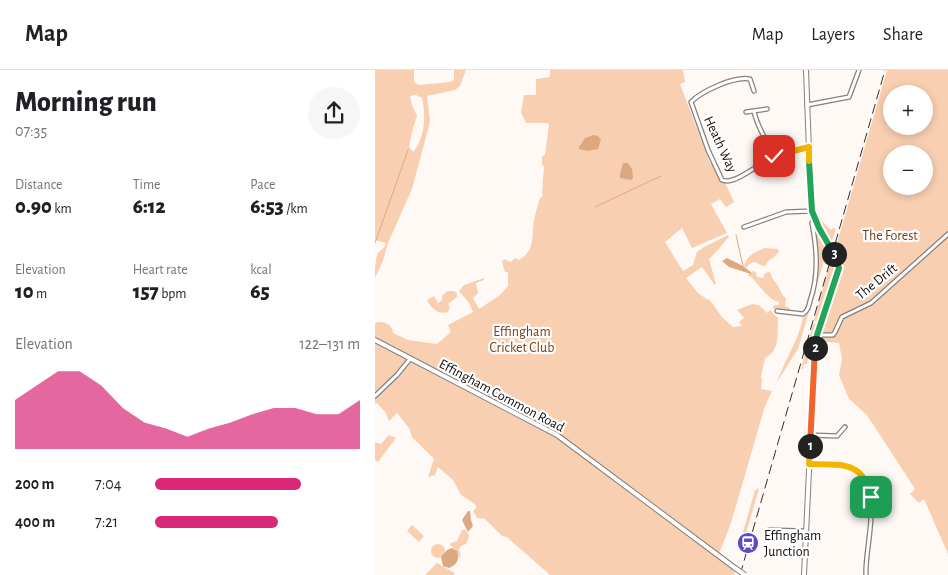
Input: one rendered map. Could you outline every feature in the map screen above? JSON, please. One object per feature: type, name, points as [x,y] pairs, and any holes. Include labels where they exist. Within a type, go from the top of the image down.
[{"type":"street","points":[[803,575],[812,377],[817,335],[835,280],[838,264],[812,211],[806,70]]},
{"type":"street","points":[[807,105],[849,97],[859,70]]},
{"type":"street","name":"Heath Way","points":[[754,91],[750,79],[735,79],[692,100],[691,104],[708,150],[723,181],[727,182],[740,176],[774,156],[809,147]]},
{"type":"street","points":[[746,112],[767,109]]},
{"type":"street","points":[[754,111],[761,133],[774,156]]},
{"type":"street","points":[[744,227],[786,212],[812,211]]},
{"type":"street","points":[[777,310],[803,314],[808,310],[817,271],[812,223],[815,218]]},
{"type":"street","name":"The Drift","points":[[817,335],[833,335],[842,317],[871,303],[948,234]]},
{"type":"street","name":"Effingham Common Road","points":[[375,340],[557,435],[745,575]]},
{"type":"street","points":[[375,396],[397,375],[410,359]]},
{"type":"street","points":[[810,436],[837,436],[845,427]]},
{"type":"street","points":[[809,464],[851,467],[857,470],[865,481],[871,497],[867,575]]},
{"type":"street","points":[[769,530],[805,531]]},
{"type":"green space","points":[[375,70],[414,70],[414,82],[419,85],[450,82],[454,80],[454,70],[466,70],[460,86],[455,90],[427,96],[430,122],[412,189],[375,278],[377,256],[386,243],[375,240]],"holes":[[[416,95],[422,98],[424,112],[422,134],[413,152],[409,147],[417,116],[410,96]]]},
{"type":"green space","name":"Effingham Cricket Club","points":[[550,70],[683,70],[685,82],[680,84],[710,163],[716,163],[734,202],[726,207],[720,199],[711,204],[727,233],[692,248],[682,228],[665,242],[683,271],[693,265],[697,252],[728,235],[729,237],[709,259],[716,284],[714,284],[702,267],[686,278],[698,293],[709,299],[722,317],[733,327],[742,326],[739,322],[744,318],[737,310],[752,304],[759,305],[767,313],[770,310],[778,318],[776,346],[774,351],[765,358],[761,377],[761,389],[772,391],[765,406],[731,523],[719,554],[735,570],[734,575],[550,575],[507,537],[502,536],[485,519],[477,518],[473,511],[476,505],[461,495],[453,480],[438,467],[435,475],[428,477],[434,459],[412,437],[409,428],[397,413],[389,421],[386,413],[377,403],[375,404],[375,323],[387,324],[393,330],[393,333],[408,340],[437,344],[451,332],[448,325],[473,312],[469,303],[459,291],[464,285],[484,278],[484,280],[476,283],[478,293],[473,298],[479,309],[500,295],[508,286],[508,272],[505,272],[502,262],[504,259],[511,262],[515,258],[519,260],[528,252],[532,243],[535,215],[540,198],[543,196],[544,166],[542,165],[542,156],[545,155],[549,125],[548,123],[526,123],[521,112],[524,95],[536,95],[536,79],[550,77]]},
{"type":"green space","name":"The Forest","points":[[887,70],[948,70],[948,554],[924,499],[919,503],[910,494],[915,489],[867,415],[849,399],[839,375],[842,359],[839,343],[818,341],[841,273],[841,264],[835,250]]},
{"type":"green space","points":[[813,203],[816,203],[819,215],[825,225],[831,230],[833,228],[836,229],[831,244],[816,217]]},
{"type":"green space","points":[[814,222],[828,247],[798,349],[777,382],[798,334],[803,317],[809,308],[818,274]]},
{"type":"green space","points":[[765,248],[778,249],[779,252],[765,266],[754,262],[746,268],[744,266],[749,257]]},
{"type":"green space","points":[[832,255],[836,272],[818,323],[814,320]]},
{"type":"green space","points":[[752,271],[756,272],[757,277],[764,278],[764,274],[771,273],[782,295],[786,298],[785,306],[792,312],[772,308],[775,305],[779,305],[779,302],[766,294],[748,275]]},
{"type":"green space","points":[[447,291],[454,291],[457,293],[457,297],[448,304],[450,307],[448,312],[438,312],[427,300],[434,296],[438,303]]},
{"type":"green space","points":[[813,324],[817,324],[812,356],[809,356],[807,364],[804,364],[803,369],[801,369]]},
{"type":"green space","points":[[389,435],[396,438],[378,462],[375,460],[375,442],[381,444]]},
{"type":"green space","points":[[757,488],[759,489],[742,547],[739,546]]},
{"type":"green space","points":[[412,525],[424,536],[419,542],[407,531]]},
{"type":"green space","points":[[462,530],[466,530],[469,536],[466,544],[459,549],[461,557],[459,557],[457,551],[450,545],[457,541]]},
{"type":"green space","points":[[438,544],[443,546],[445,551],[443,556],[438,558],[433,556],[431,551],[433,546]]},
{"type":"green space","points":[[437,563],[455,573],[453,575],[425,575]]},
{"type":"shaded area","points":[[594,135],[598,136],[601,140],[598,149],[587,151],[579,149],[585,138]]},
{"type":"shaded area","points":[[623,163],[628,163],[632,169],[633,178],[631,180],[620,178]]},
{"type":"shaded area","points":[[727,258],[752,273],[729,267],[722,261]]},
{"type":"shaded area","points":[[470,511],[473,526],[468,532],[462,520]]},
{"type":"shaded area","points":[[452,548],[457,551],[458,559],[449,568],[443,566],[441,557],[447,550]]},
{"type":"waterway","points":[[375,243],[408,150]]},
{"type":"waterway","points":[[595,207],[661,176]]},
{"type":"waterway","points":[[736,235],[743,266]]},
{"type":"railway","points":[[740,575],[885,70]]},
{"type":"place","name":"Effingham Junction","points":[[748,543]]},
{"type":"route","points":[[774,156],[791,150],[809,147],[812,211],[837,260],[839,268],[825,308],[815,346],[809,464],[855,468],[865,481],[871,497]]}]
